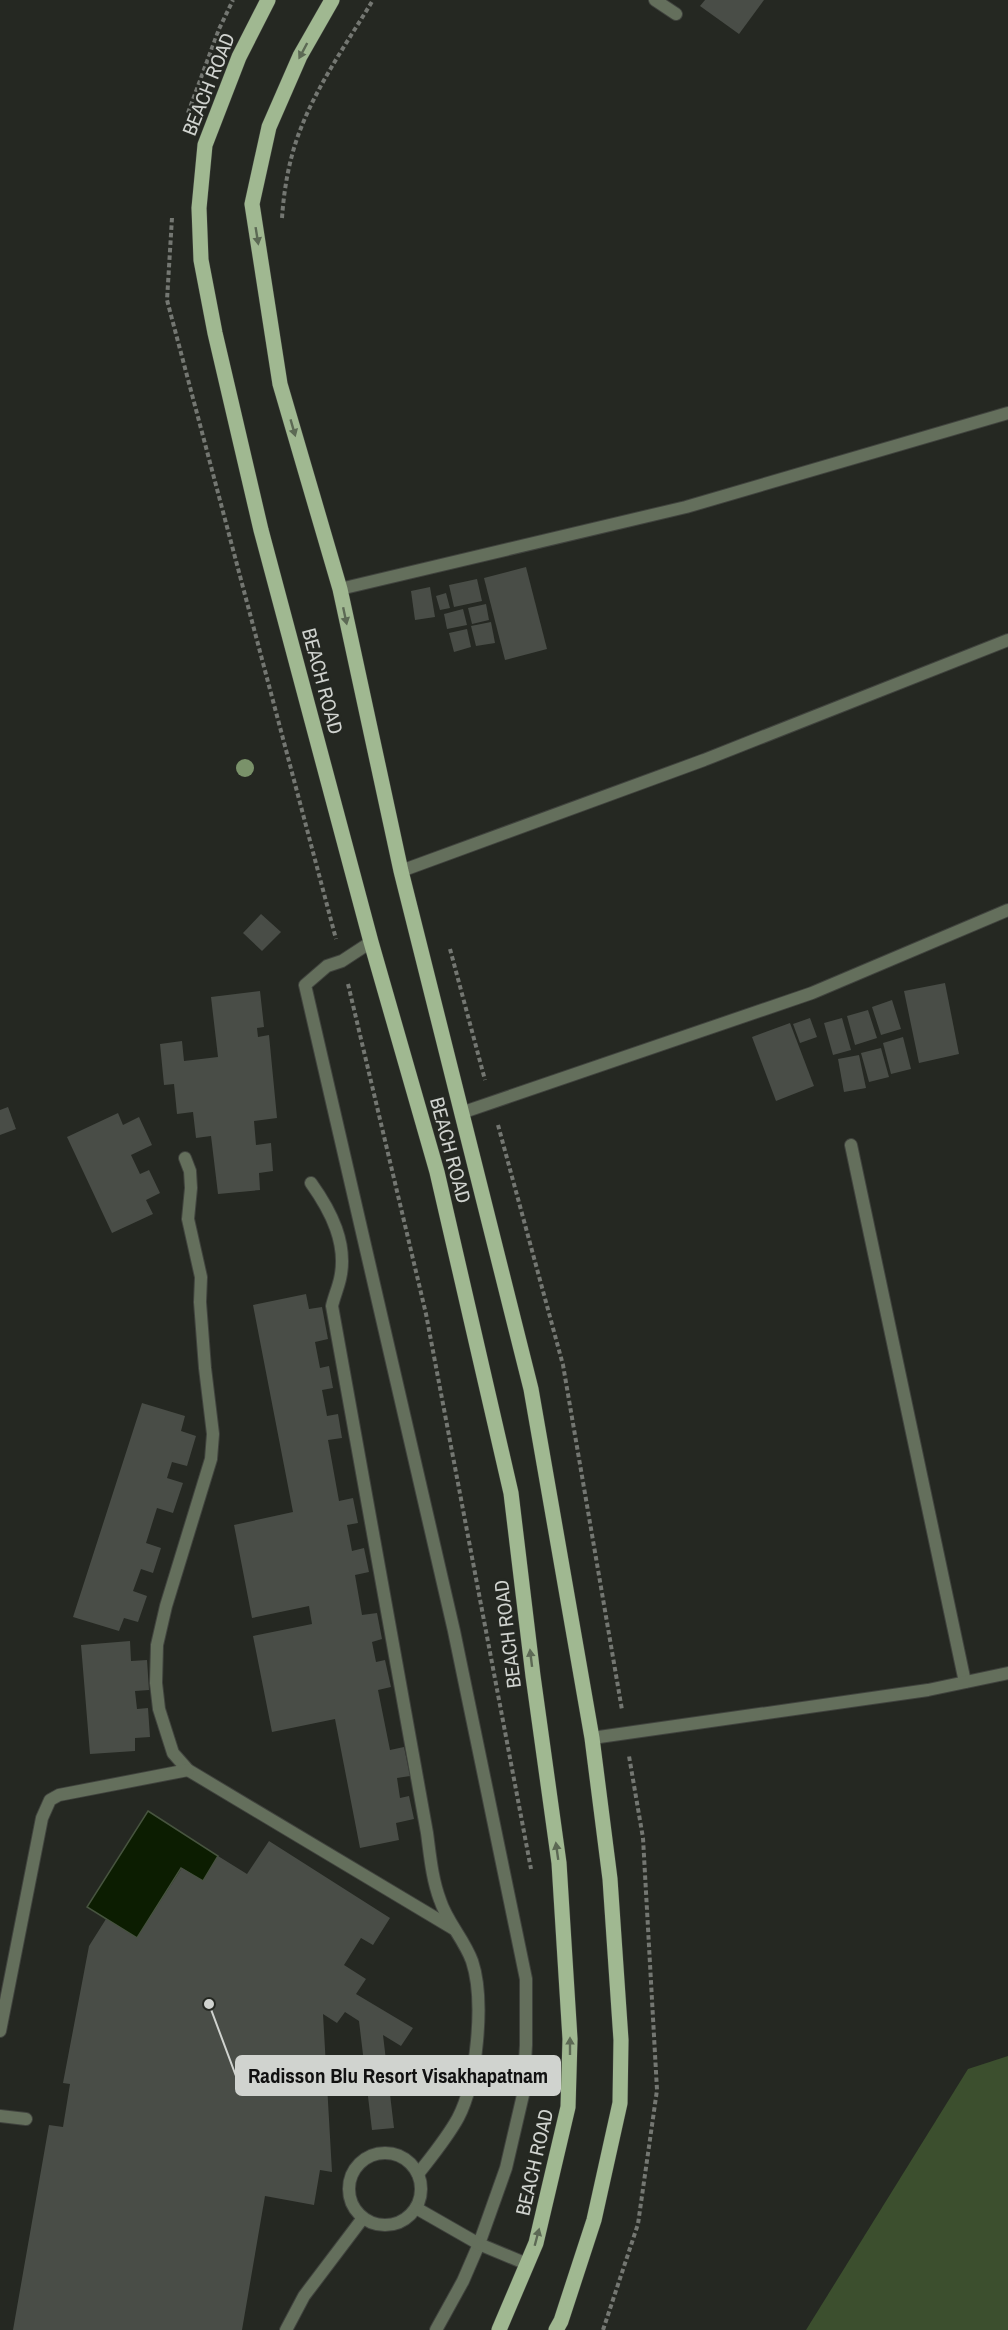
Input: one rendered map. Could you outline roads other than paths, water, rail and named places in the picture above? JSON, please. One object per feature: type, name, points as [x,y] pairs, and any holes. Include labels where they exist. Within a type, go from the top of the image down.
[{"type":"main road","name":"BEACH ROAD","points":[[268,0],[239,57],[205,145],[199,208],[201,260],[215,333],[261,530],[371,942],[437,1172],[511,1493],[559,1863],[570,2039],[568,2107],[536,2243],[499,2330]]},
{"type":"main road","points":[[332,0],[300,56],[269,127],[252,204],[280,384],[340,589],[401,871],[531,1389],[592,1738],[610,1879],[621,2040],[620,2103],[594,2220],[556,2330]]},
{"type":"street","points":[[654,0],[675,14]]},
{"type":"street","points":[[340,589],[686,507],[1008,413]]},
{"type":"street","points":[[401,871],[704,760],[1008,640]]},
{"type":"street","points":[[460,1113],[812,993],[1008,910]]},
{"type":"street","points":[[371,942],[342,961],[327,966],[305,985],[454,1631],[526,1979],[523,2095],[506,2168],[488,2224],[463,2281],[435,2330]]},
{"type":"street","points":[[851,1145],[965,1682]]},
{"type":"street","points":[[185,1158],[190,1171],[191,1188],[188,1219],[201,1277],[200,1302],[205,1368],[213,1434],[211,1459],[166,1606],[157,1646],[156,1683],[159,1709],[173,1753],[188,1770],[455,1930]]},
{"type":"street","points":[[311,1183],[326,1204],[339,1239],[342,1260],[340,1279],[332,1306],[428,1833],[432,1870],[440,1901],[472,1961],[477,1993],[475,2060],[459,2116],[442,2145],[418,2174]]},
{"type":"street","points":[[592,1738],[928,1690],[1008,1673]]},
{"type":"street","points":[[0,2031],[42,1818],[50,1800],[67,1794],[188,1770]]},
{"type":"street","points":[[0,2116],[26,2119]]},
{"type":"street","points":[[379,2153],[391,2153],[402,2157],[418,2174],[421,2185],[416,2208],[408,2217],[397,2223],[373,2224],[363,2218],[349,2198],[348,2186],[351,2175],[358,2165],[379,2153]]},
{"type":"street","points":[[416,2208],[479,2244],[527,2264]]},
{"type":"street","points":[[286,2330],[304,2296],[363,2218]]},
{"type":"place","name":"Radisson Blu Resort Visakhapatnam","points":[[209,2004]]}]
